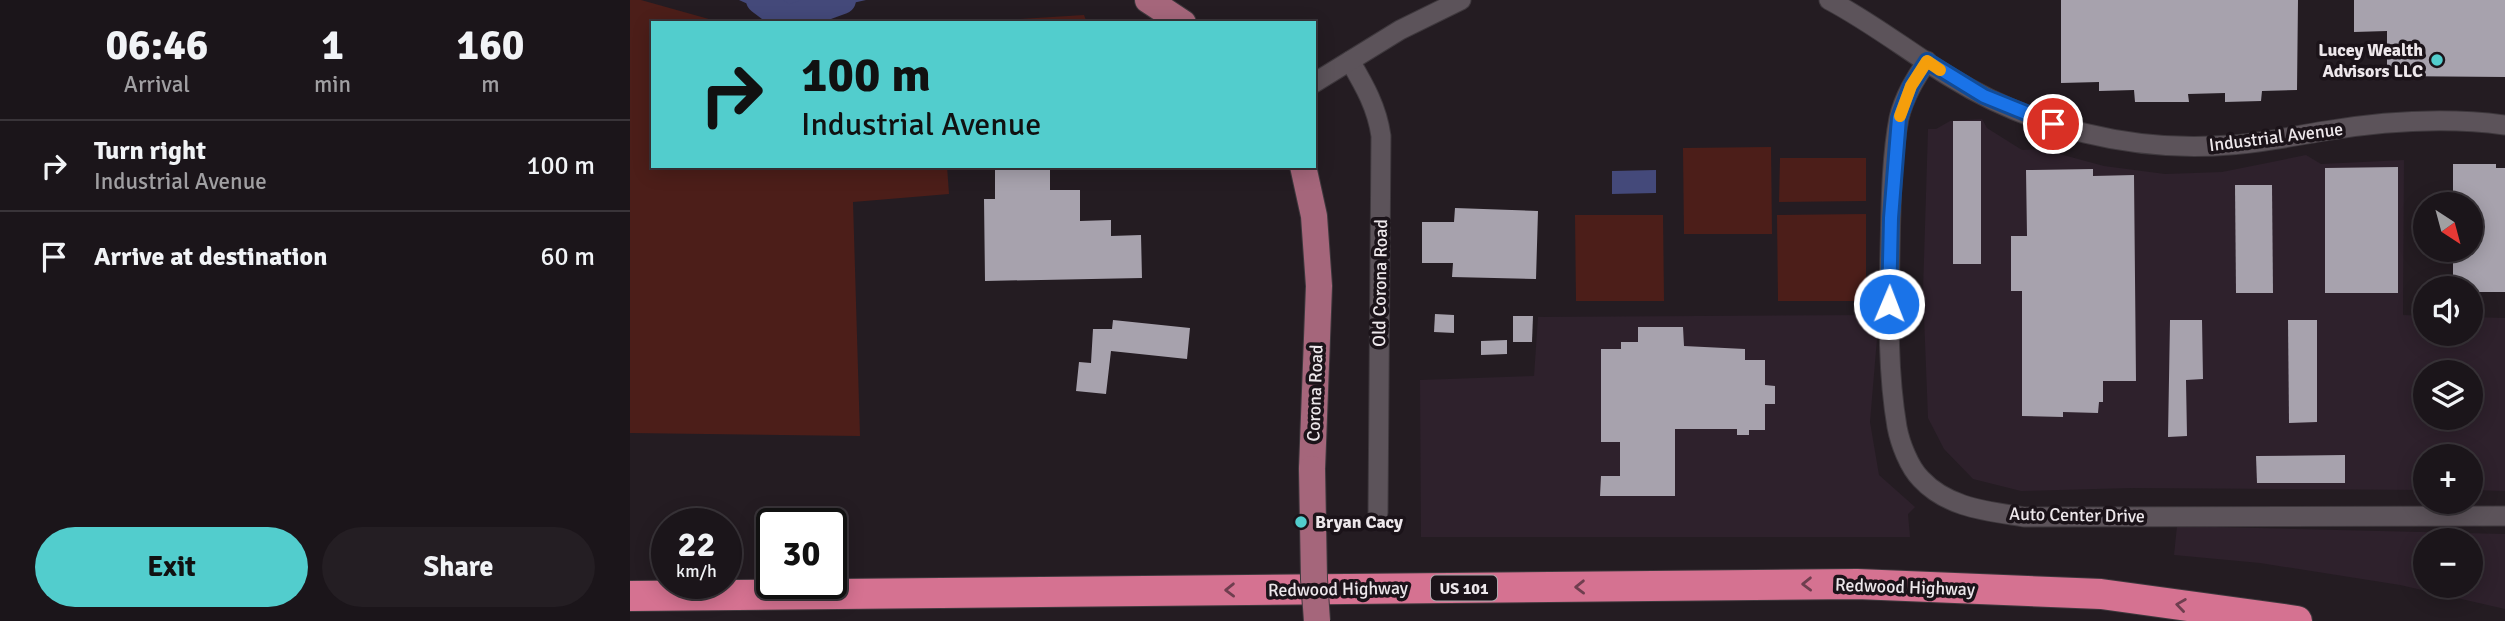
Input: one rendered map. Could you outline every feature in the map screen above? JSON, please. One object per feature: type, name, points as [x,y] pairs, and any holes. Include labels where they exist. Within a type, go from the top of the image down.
[{"type":"highway","name":"Redwood Highway","points":[[630,596],[1857,584],[2101,594],[2297,621]]},
{"type":"main road","points":[[1148,0],[1180,21]]},
{"type":"main road","name":"Corona Road","points":[[1303,168],[1314,216],[1319,286],[1312,469],[1317,621]]},
{"type":"street","points":[[1316,82],[1400,30],[1461,0]]},
{"type":"street","name":"Industrial Avenue","points":[[1829,0],[1984,96],[2031,116],[2089,134],[2162,145],[2230,146],[2371,125],[2420,121],[2461,120],[2505,125]]},
{"type":"street","name":"Old Corona Road","points":[[1350,61],[1372,99],[1379,118],[1381,136],[1378,513]]},
{"type":"street","name":"Auto Center Drive","points":[[1927,61],[1903,102],[1897,131],[1891,218],[1888,356],[1897,430],[1920,479],[1944,497],[1968,508],[2024,517],[2505,516]]},
{"type":"shaded area","points":[[630,0],[641,0],[716,21],[651,21],[651,168],[947,168],[949,194],[853,202],[860,436],[630,433]]},
{"type":"shaded area","points":[[1084,15],[1086,21],[987,21]]},
{"type":"shaded area","points":[[1982,119],[1987,128],[2022,150],[2041,149],[2104,166],[2165,174],[2222,172],[2306,155],[2321,164],[2404,160],[2403,315],[2413,315],[2413,346],[2483,346],[2483,317],[2505,318],[2505,491],[2483,490],[2483,444],[2413,444],[2413,490],[2132,488],[2021,491],[1973,479],[1944,449],[1928,418],[1923,291],[1928,129],[1936,129],[1950,121]]},
{"type":"shaded area","points":[[1771,147],[1772,234],[1684,234],[1683,148]]},
{"type":"shaded area","points":[[1780,158],[1866,158],[1866,201],[1779,202]]},
{"type":"shaded area","points":[[1866,214],[1866,301],[1778,301],[1777,215]]},
{"type":"shaded area","points":[[1575,215],[1663,215],[1664,301],[1576,301]]},
{"type":"shaded area","points":[[1879,315],[1870,422],[1879,475],[1915,507],[1908,514],[1910,537],[1421,537],[1420,380],[1534,376],[1538,317]]},
{"type":"shaded area","points":[[2177,526],[2413,532],[2413,588],[2260,563],[2174,555]]},
{"type":"shaded area","points":[[2483,533],[2505,534],[2505,609],[2457,598],[2483,598]]},
{"type":"water","points":[[739,0],[866,0],[781,19]]},
{"type":"water","points":[[1656,170],[1656,193],[1612,194],[1612,171]]},
{"type":"building","points":[[2061,0],[2298,0],[2297,90],[2262,91],[2261,101],[2225,102],[2225,93],[2188,94],[2189,102],[2135,102],[2134,90],[2099,91],[2099,82],[2061,83]]},
{"type":"building","points":[[2354,0],[2505,0],[2505,77],[2387,76],[2387,31],[2354,32]]},
{"type":"building","points":[[1953,121],[1981,121],[1981,264],[1953,264]]},
{"type":"building","points":[[2453,164],[2496,164],[2496,168],[2505,168],[2505,292],[2483,292],[2483,276],[2453,276],[2453,262],[2483,262],[2483,192],[2453,192]]},
{"type":"building","points":[[2398,167],[2398,293],[2325,293],[2325,168]]},
{"type":"building","points":[[995,168],[1050,168],[1050,190],[1080,190],[1080,221],[1111,220],[1111,236],[1141,235],[1142,278],[985,281],[984,199],[995,199]]},
{"type":"building","points":[[2093,169],[2093,176],[2134,175],[2136,381],[2103,381],[2103,402],[2099,402],[2098,413],[2063,412],[2063,417],[2022,416],[2022,291],[2011,291],[2011,236],[2027,236],[2026,170]]},
{"type":"building","points":[[2235,185],[2272,185],[2273,293],[2236,293]]},
{"type":"building","points":[[1455,208],[1538,211],[1536,279],[1452,277],[1453,263],[1422,263],[1422,222],[1454,222]]},
{"type":"building","points":[[1435,314],[1454,315],[1454,333],[1434,332]]},
{"type":"building","points":[[1513,316],[1533,316],[1532,342],[1513,342]]},
{"type":"building","points":[[1113,320],[1190,328],[1187,359],[1111,351],[1106,394],[1076,391],[1079,362],[1091,363],[1093,329],[1112,329]]},
{"type":"building","points":[[2170,320],[2202,320],[2203,379],[2186,380],[2187,436],[2168,437]]},
{"type":"building","points":[[2288,320],[2317,320],[2317,422],[2289,423]]},
{"type":"building","points":[[1638,327],[1683,327],[1684,346],[1745,349],[1745,360],[1765,360],[1765,385],[1775,386],[1775,404],[1765,404],[1765,430],[1749,430],[1749,435],[1737,435],[1737,429],[1675,429],[1675,496],[1600,496],[1601,476],[1620,476],[1620,442],[1601,442],[1601,349],[1621,349],[1621,342],[1638,342]]},
{"type":"building","points":[[1507,340],[1507,354],[1481,355],[1481,341]]},
{"type":"building","points":[[2345,455],[2345,483],[2257,483],[2256,456]]},
{"type":"waterway","points":[[760,0],[787,20],[842,0]]},
{"type":"slow traffic","points":[[1900,116],[1903,102],[1927,61],[1940,70]]},
{"type":"place","name":"Lucey Wealth Advisors LLC","points":[[2437,60]]},
{"type":"place","name":"Bryan Cacy","points":[[1301,522]]},
{"type":"route","points":[[1889,304],[1891,218],[1899,118],[1903,102],[1927,61],[1984,96],[2053,124]]}]
